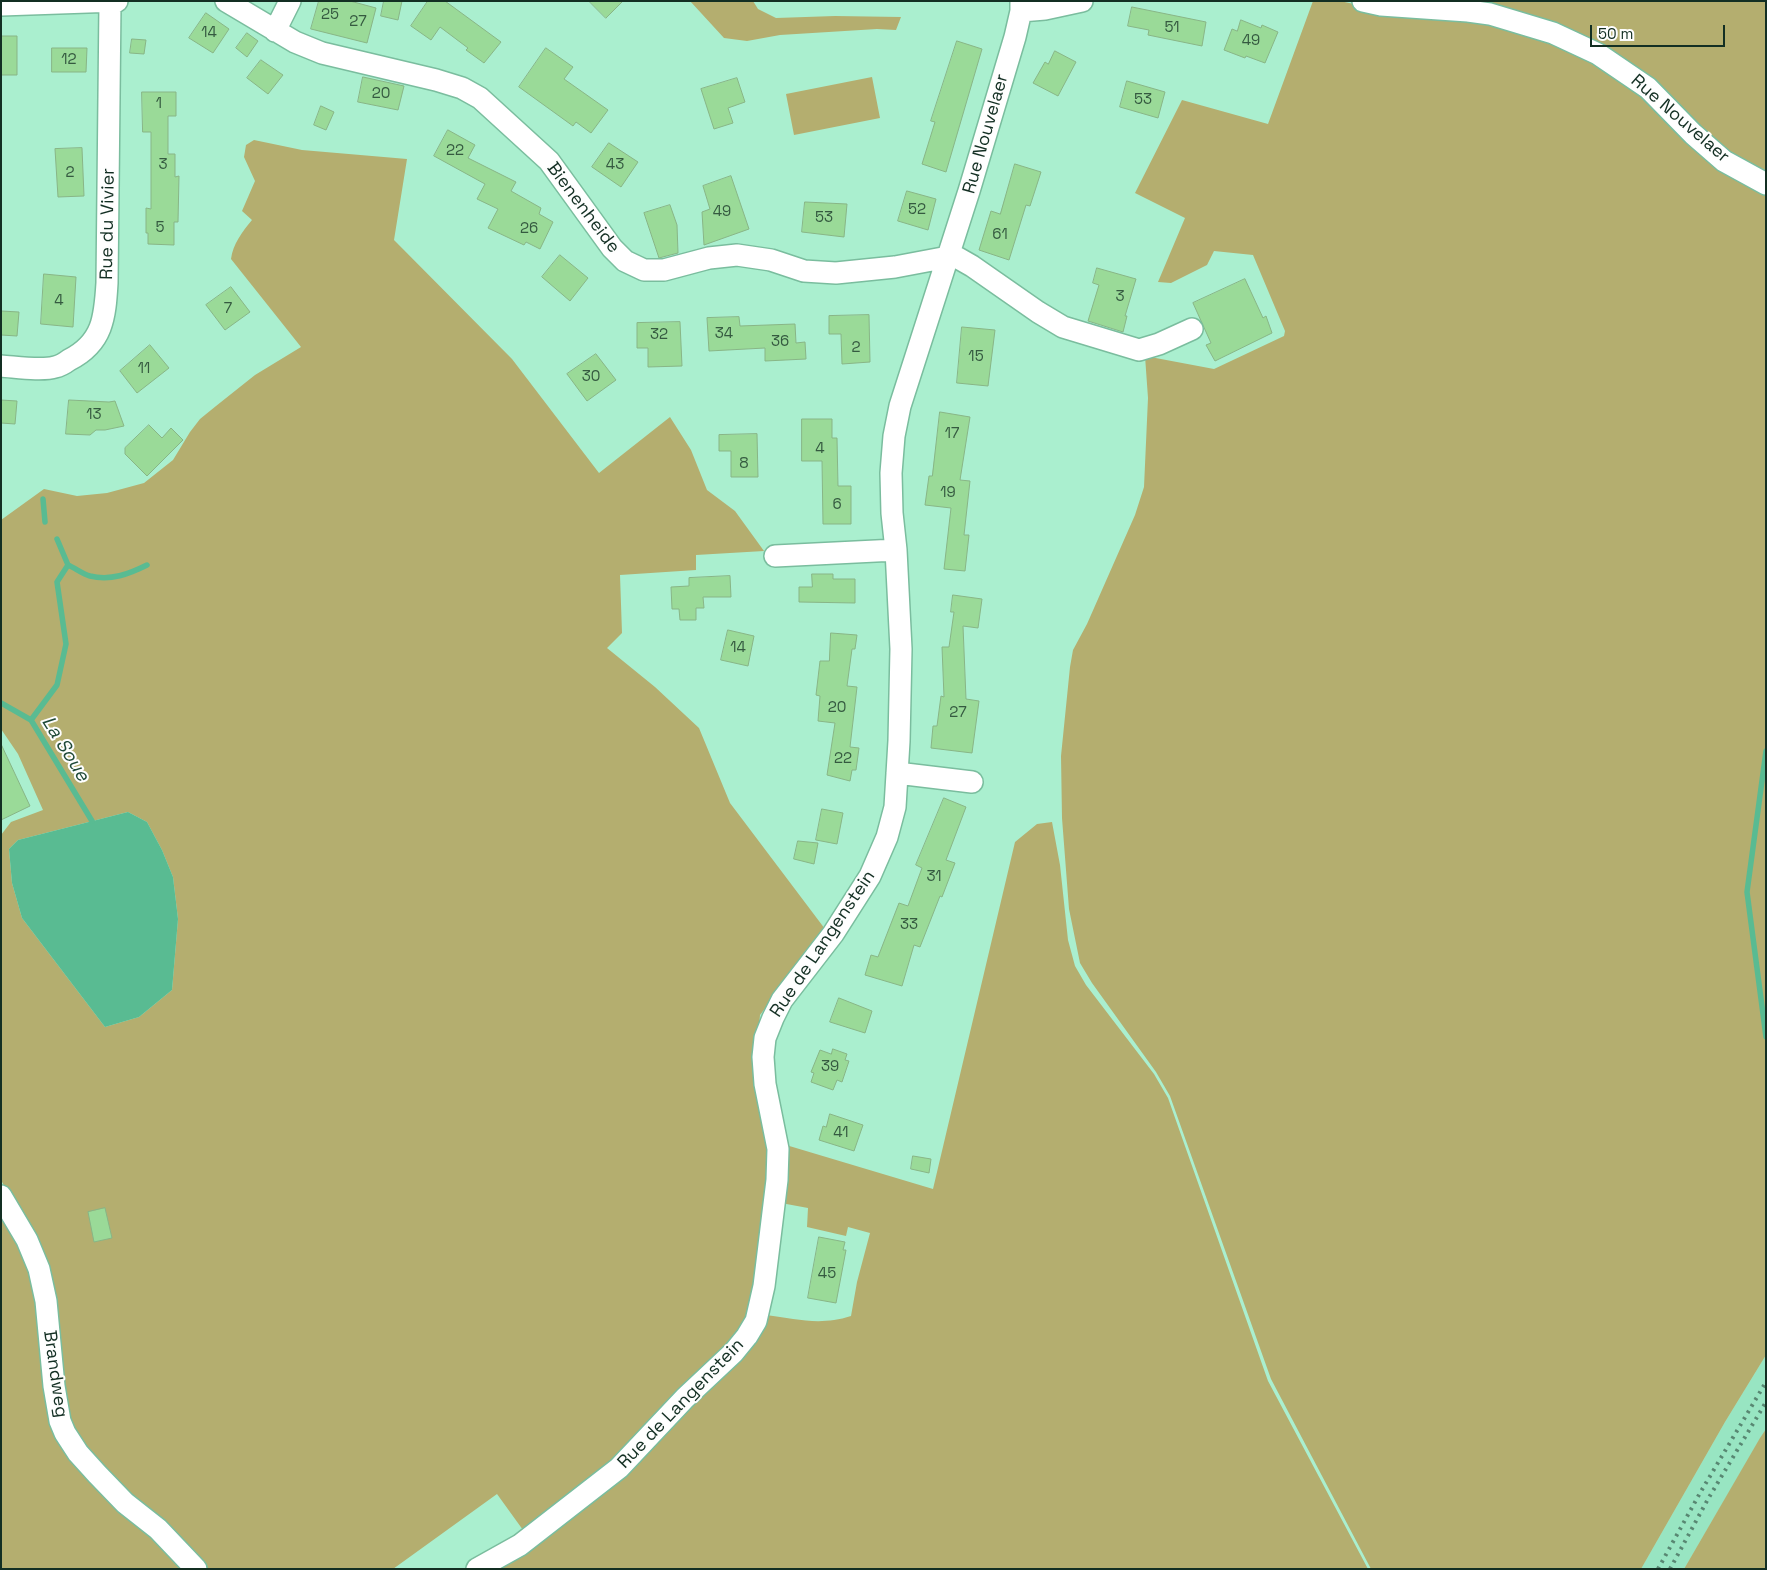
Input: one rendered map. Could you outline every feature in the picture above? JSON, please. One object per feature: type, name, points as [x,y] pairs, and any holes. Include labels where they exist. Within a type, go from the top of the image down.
[{"type":"street","name":"Bienenheide","points":[[226,1],[295,42],[322,53],[436,80],[462,88],[480,98],[549,161],[612,248],[625,261],[644,270],[664,270],[709,258],[737,254],[771,260],[804,271],[836,273],[895,268],[948,257]]},
{"type":"street","points":[[275,31],[290,1]]},
{"type":"street","name":"Rue Nouvelaer","points":[[948,257],[972,182],[1021,6],[1045,10],[1082,1]]},
{"type":"street","name":"Rue Nouvelaer","points":[[1363,1],[1381,5],[1490,14],[1553,33],[1598,54],[1648,88],[1693,134],[1724,161],[1766,184]]},
{"type":"street","points":[[1,5],[114,2]]},
{"type":"street","name":"Rue du Vivier","points":[[1,366],[55,368],[82,354],[97,336],[106,313],[114,2]]},
{"type":"street","points":[[948,257],[958,258],[972,266],[1063,327],[1139,350],[1159,344],[1192,329]]},
{"type":"street","name":"Rue de Langenstein","points":[[477,1569],[520,1545],[619,1468],[685,1398],[734,1352],[756,1321],[764,1286],[777,1180],[778,1149],[765,1084],[762,1057],[765,1038],[782,1000],[842,920],[873,869],[882,850],[894,807],[901,649],[896,550],[892,513],[891,472],[894,436],[900,406],[948,257]]},
{"type":"street","points":[[776,556],[896,550]]},
{"type":"street","points":[[897,773],[972,782]]},
{"type":"street","name":"Brandweg","points":[[1,1196],[27,1240],[40,1269],[46,1301],[54,1386],[60,1421],[65,1433],[78,1453],[97,1474],[125,1503],[158,1529],[196,1569]]},
{"type":"shaded area","points":[[690,1],[753,1],[758,9],[776,18],[835,16],[901,17],[896,30],[877,29],[780,35],[747,41],[724,38]]},
{"type":"shaded area","points":[[1313,1],[1340,1],[1381,10],[1471,15],[1596,58],[1766,194],[1766,1355],[1725,1422],[1641,1569],[1371,1569],[1271,1379],[1170,1096],[1156,1072],[1092,983],[1080,963],[1069,909],[1062,818],[1061,756],[1070,667],[1073,650],[1087,624],[1135,515],[1144,487],[1148,398],[1145,356],[1214,369],[1284,336],[1285,331],[1253,255],[1214,251],[1207,265],[1171,283],[1158,282],[1185,218],[1135,193],[1182,100],[1268,124]]},
{"type":"shaded area","points":[[1399,1],[1766,1],[1766,179],[1727,157],[1600,48]]},
{"type":"shaded area","points":[[872,77],[880,118],[794,135],[786,94]]},
{"type":"shaded area","points":[[254,140],[302,150],[407,159],[394,240],[512,359],[599,473],[670,417],[691,450],[707,490],[735,511],[764,551],[696,555],[696,570],[620,575],[622,633],[607,648],[655,687],[699,728],[730,803],[825,929],[760,1015],[757,1079],[769,1124],[772,1159],[770,1197],[760,1287],[754,1312],[745,1333],[725,1354],[672,1397],[619,1455],[523,1530],[497,1494],[393,1569],[1,1569],[1,1215],[29,1264],[36,1288],[47,1374],[50,1416],[60,1420],[54,1386],[46,1301],[46,1265],[1,1180],[1,835],[11,822],[43,810],[18,754],[1,729],[1,520],[44,489],[77,496],[107,493],[144,483],[173,460],[200,419],[255,375],[301,347],[231,259],[238,238],[252,220],[242,211],[255,181],[244,157],[246,145]],"holes":[[[128,812],[147,822],[162,850],[173,877],[178,919],[172,990],[139,1017],[105,1027],[22,918],[12,883],[9,849],[18,840]]]},
{"type":"shaded area","points":[[128,812],[147,822],[162,850],[173,877],[178,919],[172,990],[139,1017],[105,1027],[22,918],[12,883],[9,849],[18,840]]},
{"type":"shaded area","points":[[1052,822],[1060,865],[1068,940],[1075,966],[1086,985],[1154,1074],[1168,1098],[1268,1381],[1368,1569],[488,1569],[751,1348],[760,1337],[766,1315],[819,1321],[829,1321],[851,1316],[857,1282],[870,1233],[848,1227],[846,1236],[807,1227],[808,1208],[781,1203],[786,1145],[933,1189],[1015,842],[1037,824]]},
{"type":"shaded area","points":[[1766,1355],[1766,1429],[1684,1569],[1641,1569],[1725,1422]]},
{"type":"shaded area","points":[[1766,1429],[1766,1569],[1684,1569],[1760,1438]]},
{"type":"building","points":[[319,1],[350,1],[376,8],[367,43],[311,29]]},
{"type":"building","points":[[384,1],[402,1],[398,20],[381,16]]},
{"type":"building","points":[[428,1],[445,1],[501,42],[484,63],[440,27],[431,40],[411,26]]},
{"type":"building","points":[[589,1],[623,1],[606,18]]},
{"type":"building","points":[[1132,7],[1206,22],[1202,46],[1148,35],[1149,30],[1128,26]]},
{"type":"building","points":[[206,13],[229,29],[213,53],[189,38]]},
{"type":"building","points":[[1241,20],[1261,28],[1262,25],[1278,32],[1265,63],[1224,50],[1232,29],[1237,31]]},
{"type":"building","points":[[247,33],[258,41],[247,57],[236,48]]},
{"type":"building","points":[[1,36],[17,36],[17,75],[1,75]]},
{"type":"building","points":[[132,39],[146,40],[144,54],[130,53]]},
{"type":"building","points":[[957,41],[982,49],[946,172],[922,164],[935,122],[931,121]]},
{"type":"building","points":[[52,48],[87,48],[86,72],[52,72]]},
{"type":"building","points":[[546,48],[573,67],[564,79],[608,110],[591,133],[576,122],[573,126],[519,87]]},
{"type":"building","points":[[1055,51],[1076,62],[1058,96],[1033,83],[1045,62],[1048,64]]},
{"type":"building","points":[[261,60],[283,75],[268,94],[247,78]]},
{"type":"building","points":[[363,77],[404,86],[398,110],[358,102]]},
{"type":"building","points":[[737,78],[745,102],[728,108],[733,123],[714,129],[701,89]]},
{"type":"building","points":[[1127,81],[1165,92],[1158,118],[1120,107]]},
{"type":"building","points":[[142,92],[176,92],[176,116],[168,116],[168,154],[175,154],[175,177],[179,176],[178,222],[174,222],[174,245],[148,244],[146,208],[151,209],[151,132],[143,132]]},
{"type":"building","points":[[321,106],[334,112],[326,130],[314,125]]},
{"type":"building","points":[[448,130],[475,145],[468,158],[516,182],[511,191],[541,208],[539,214],[553,222],[540,249],[526,242],[524,245],[488,228],[498,209],[477,199],[485,184],[434,156]]},
{"type":"building","points":[[609,143],[638,162],[621,187],[592,167]]},
{"type":"building","points":[[82,148],[84,196],[58,197],[55,149]]},
{"type":"building","points":[[1015,164],[1041,172],[1030,206],[1026,205],[1009,260],[979,250],[991,211],[1000,214]]},
{"type":"building","points":[[731,176],[749,229],[704,245],[702,212],[710,209],[703,186]]},
{"type":"building","points":[[907,191],[936,199],[928,230],[898,221]]},
{"type":"building","points":[[805,202],[847,204],[844,237],[802,232]]},
{"type":"building","points":[[670,205],[677,225],[678,253],[659,258],[644,213]]},
{"type":"building","points":[[560,255],[588,278],[570,301],[542,277]]},
{"type":"building","points":[[1097,268],[1136,279],[1125,316],[1127,316],[1123,332],[1088,321],[1099,285],[1093,283]]},
{"type":"building","points":[[44,274],[76,277],[73,327],[41,324]]},
{"type":"building","points":[[1245,279],[1263,318],[1266,316],[1272,333],[1215,361],[1206,345],[1211,343],[1193,303]]},
{"type":"building","points":[[231,287],[250,312],[225,330],[206,305]]},
{"type":"building","points":[[1,311],[19,312],[17,336],[1,335]]},
{"type":"building","points":[[869,315],[870,362],[842,364],[841,334],[829,334],[829,316]]},
{"type":"building","points":[[739,317],[740,326],[795,324],[796,343],[805,342],[806,359],[765,361],[765,348],[709,351],[707,318]]},
{"type":"building","points":[[680,322],[682,366],[648,367],[648,348],[637,348],[637,323]]},
{"type":"building","points":[[962,327],[995,330],[988,386],[957,383]]},
{"type":"building","points":[[150,345],[169,368],[137,393],[120,371]]},
{"type":"building","points":[[596,354],[616,380],[587,401],[567,374]]},
{"type":"building","points":[[1,400],[17,401],[15,424],[1,423]]},
{"type":"building","points":[[69,400],[115,401],[124,426],[96,430],[90,435],[66,434]]},
{"type":"building","points":[[940,412],[970,417],[960,480],[970,481],[964,535],[969,535],[965,571],[944,569],[951,508],[925,505],[929,476],[932,476]]},
{"type":"building","points":[[802,419],[832,419],[832,438],[837,438],[838,486],[851,486],[851,524],[823,524],[822,461],[802,461]]},
{"type":"building","points":[[149,425],[162,438],[171,428],[183,440],[147,476],[125,454],[125,448]]},
{"type":"building","points":[[757,434],[758,477],[731,477],[731,451],[719,451],[719,435]]},
{"type":"building","points":[[812,574],[833,574],[833,579],[855,579],[855,603],[799,602],[799,587],[812,587]]},
{"type":"building","points":[[730,576],[731,597],[703,597],[704,608],[696,608],[696,620],[680,620],[679,609],[672,609],[671,587],[689,586],[689,578]]},
{"type":"building","points":[[953,595],[982,599],[978,628],[963,626],[966,699],[979,701],[972,753],[931,748],[933,726],[937,726],[941,696],[944,697],[942,647],[949,647],[954,612],[951,612]]},
{"type":"building","points":[[728,630],[754,636],[748,666],[721,660]]},
{"type":"building","points":[[831,633],[857,635],[855,649],[852,649],[847,686],[857,687],[850,747],[859,748],[856,770],[852,770],[850,781],[827,775],[835,723],[818,721],[820,696],[816,695],[820,661],[829,661]]},
{"type":"building","points":[[1,744],[30,806],[1,820]]},
{"type":"building","points":[[944,798],[966,807],[946,860],[955,863],[920,947],[914,945],[902,986],[865,975],[871,955],[878,957],[899,903],[908,906],[922,868],[916,865]]},
{"type":"building","points":[[822,809],[843,813],[837,844],[816,840]]},
{"type":"building","points":[[798,841],[818,843],[814,864],[794,859]]},
{"type":"building","points":[[839,998],[872,1011],[865,1033],[830,1022]]},
{"type":"building","points":[[833,1049],[847,1054],[845,1060],[849,1061],[842,1082],[837,1080],[833,1090],[811,1082],[814,1073],[811,1072],[820,1050],[831,1054]]},
{"type":"building","points":[[830,1114],[863,1125],[854,1151],[819,1140],[823,1126],[826,1127]]},
{"type":"building","points":[[913,1156],[931,1159],[929,1173],[911,1169]]},
{"type":"building","points":[[105,1208],[112,1238],[94,1242],[88,1212]]},
{"type":"building","points":[[819,1237],[845,1242],[843,1250],[846,1250],[836,1303],[808,1298]]},
{"type":"waterway","points":[[43,499],[45,522]]},
{"type":"waterway","points":[[31,720],[57,685],[66,644],[57,582],[68,565],[57,539]]},
{"type":"waterway","points":[[68,565],[90,576],[105,578],[127,574],[147,565]]},
{"type":"waterway","name":"La Soue","points":[[1,703],[31,720],[92,821]]},
{"type":"waterway","points":[[1766,751],[1747,892],[1766,1037]]},
{"type":"railway","points":[[1658,1569],[1700,1493],[1766,1382]]},
{"type":"railway","points":[[1670,1569],[1708,1499],[1766,1402]]}]
